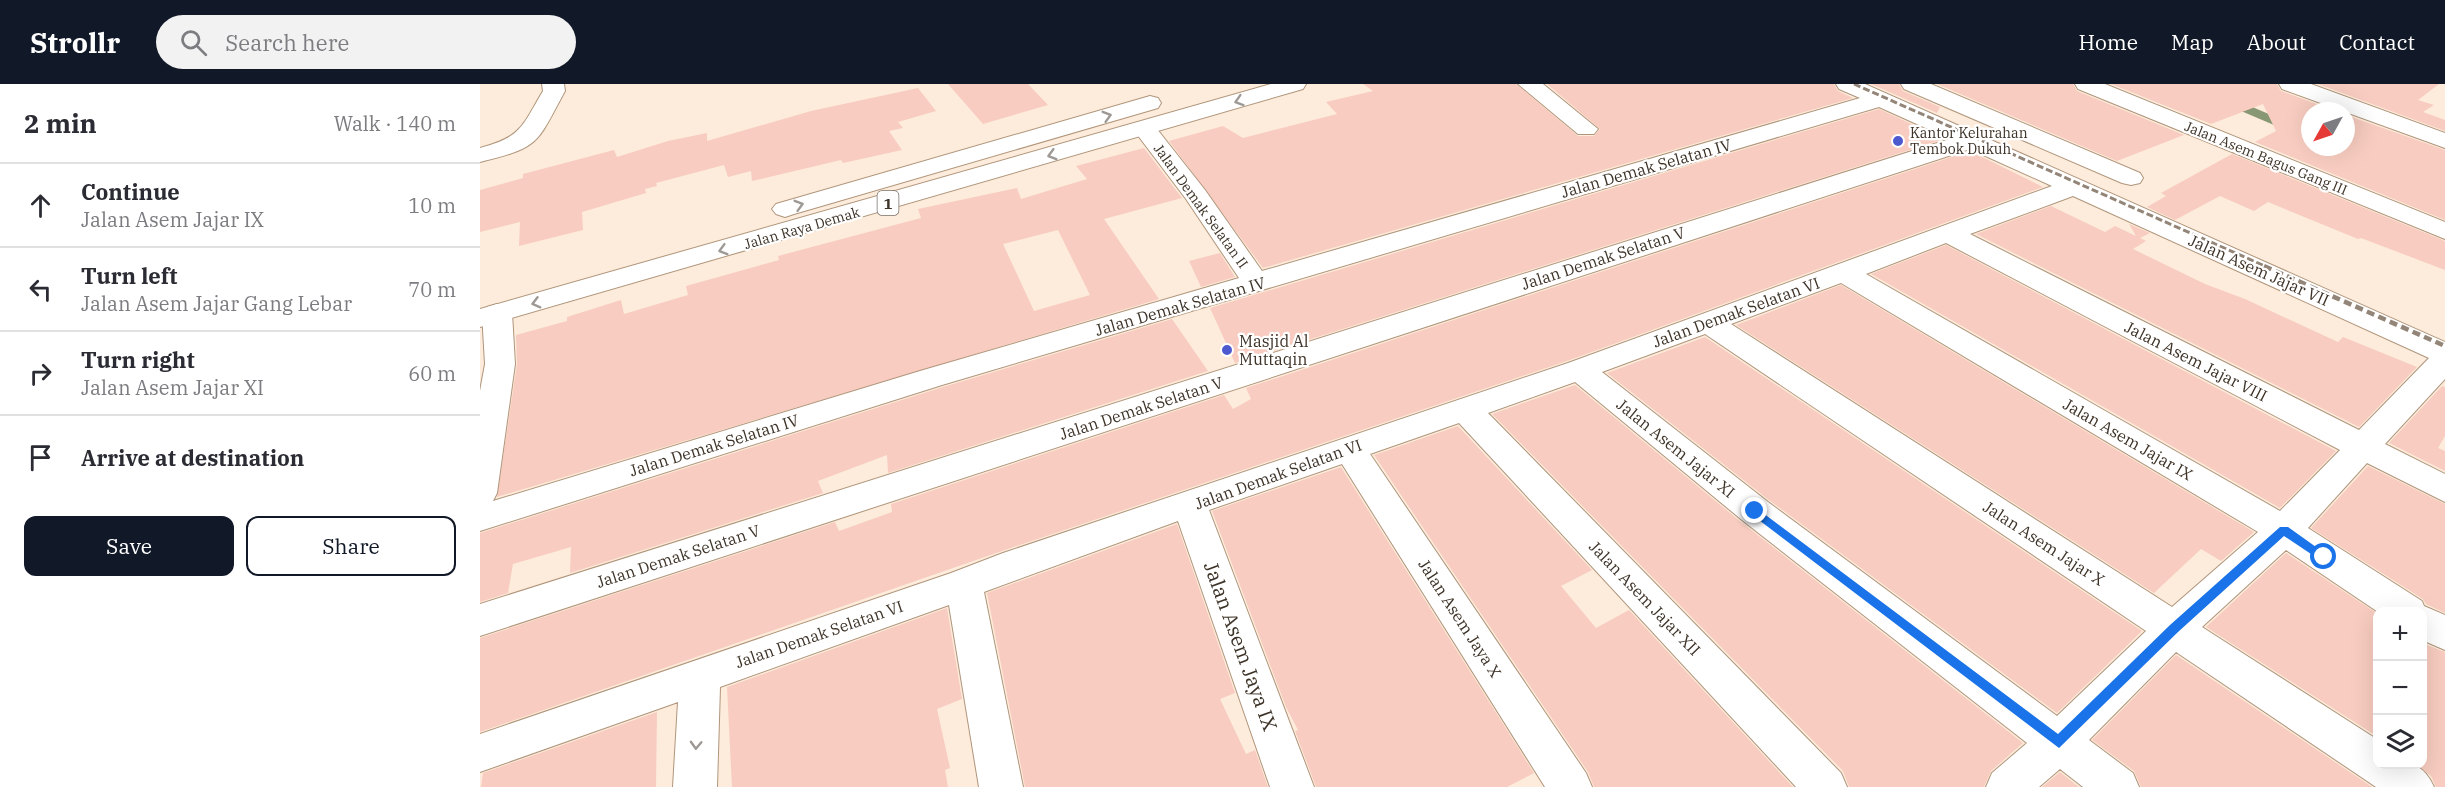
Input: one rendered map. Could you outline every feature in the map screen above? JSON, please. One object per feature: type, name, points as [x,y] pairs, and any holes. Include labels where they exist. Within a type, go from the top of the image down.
[{"type":"main road","points":[[480,155],[511,147],[527,138],[554,91],[553,84]]},
{"type":"main road","name":"Jalan Raya Demak","points":[[486,309],[941,163],[1218,84]]},
{"type":"main road","name":"Jalan Raya Demak","points":[[486,309],[957,183],[1295,84]]},
{"type":"main road","points":[[1529,84],[1586,129]]},
{"type":"main road","name":"Jalan Asem Jajar VII","points":[[1847,84],[2445,354]]},
{"type":"main road","points":[[1911,84],[2131,177]]},
{"type":"main road","name":"Jalan Asem Bagus Gang III","points":[[2086,84],[2445,231]]},
{"type":"main road","points":[[2290,84],[2323,89],[2445,141]]},
{"type":"main road","name":"Jalan Demak Selatan IV","points":[[480,518],[931,378],[1881,99]]},
{"type":"main road","name":"Jalan Demak Selatan II","points":[[1145,129],[1196,195],[1257,284]]},
{"type":"main road","name":"Jalan Demak Selatan V","points":[[480,620],[1973,140]]},
{"type":"main road","points":[[941,163],[957,183]]},
{"type":"main road","name":"Jalan Demak Selatan VI","points":[[480,753],[964,584],[1016,563],[1190,506],[1350,448],[1579,370],[2073,186]]},
{"type":"main road","name":"Jalan Asem Jajar VIII","points":[[1947,233],[2445,489]]},
{"type":"main road","name":"Jalan Asem Jajar IX","points":[[1843,272],[2284,530],[2400,607]]},
{"type":"main road","points":[[480,493],[500,364],[486,309]]},
{"type":"main road","name":"Jalan Asem Jajar X","points":[[1709,323],[2373,761]]},
{"type":"main road","points":[[2008,787],[2059,742],[2174,629],[2284,530],[2445,360]]},
{"type":"main road","name":"Jalan Asem Jajar XI","points":[[1579,370],[1755,511],[2117,787]]},
{"type":"main road","name":"Jalan Asem Jajar XII","points":[[1465,409],[1825,787]]},
{"type":"main road","name":"Jalan Asem Jaya X","points":[[1350,448],[1570,787]]},
{"type":"main road","name":"Jalan Asem Jaya IX","points":[[1190,506],[1292,787]]},
{"type":"main road","points":[[964,584],[1000,787]]},
{"type":"main road","points":[[2427,624],[2445,634]]},
{"type":"main road","points":[[695,787],[700,676]]},
{"type":"main road","name":"Jalan Asem Jajar X","points":[[2385,769],[2412,787]]},
{"type":"building","points":[[948,84],[1028,84],[1048,105],[983,124]]},
{"type":"building","points":[[1363,84],[1516,84],[1578,136],[1594,136],[1600,129],[1547,84],[1834,84],[1838,91],[1853,98],[1263,268],[1169,141],[1223,126],[1243,138],[1337,114],[1326,102],[1373,91]]},
{"type":"building","points":[[1871,84],[1899,84],[1903,91],[1940,107],[1937,113]]},
{"type":"building","points":[[1937,84],[2073,84],[2077,91],[2184,135],[2117,161]]},
{"type":"building","points":[[2111,84],[2277,84],[2281,91],[2311,102],[2301,102],[2301,156],[2355,156],[2355,118],[2445,150],[2445,220],[2255,142],[2276,131],[2263,104],[2211,124]]},
{"type":"building","points":[[2318,84],[2439,84],[2418,100],[2434,105],[2423,112],[2445,120],[2445,131]]},
{"type":"building","points":[[918,88],[936,111],[898,122],[903,128],[889,131],[902,150],[843,163],[841,160],[752,181],[751,171],[728,177],[724,165],[656,183],[657,186],[645,189],[646,193],[582,212],[583,230],[519,246],[520,222],[480,232],[480,190],[523,178],[523,174],[614,150],[617,157],[668,141],[707,133],[707,141],[811,111]]},
{"type":"building","points":[[1879,109],[1944,139],[1235,363],[1210,308]]},
{"type":"building","points":[[1144,148],[1182,198],[1104,219],[1159,299],[497,497],[517,364],[516,335],[567,321],[567,317],[621,300],[624,314],[688,295],[686,286],[779,260],[778,256],[921,218],[918,209],[1017,188],[1021,199],[1087,179],[1076,166]],"holes":[[[1058,230],[1090,295],[1034,311],[1003,244]]]},
{"type":"building","points":[[1970,151],[2043,187],[1567,361],[1002,551],[480,732],[480,638],[835,522],[839,531],[892,512],[891,504],[1224,395],[1233,409],[1251,399],[1246,388]]},
{"type":"building","points":[[2232,154],[2445,241],[2445,270],[2361,238],[2358,239],[2268,202],[2254,211],[2220,196],[2175,220],[2147,207],[2166,196],[2161,193]]},
{"type":"building","points":[[2051,206],[2105,232],[2115,226],[2136,236],[2129,224],[2150,233],[2140,238],[2146,241],[2133,249],[2205,284],[2245,299],[2338,342],[2343,337],[2417,367],[2359,427],[1976,234]]},
{"type":"building","points":[[1946,245],[2336,451],[2280,508],[1871,274]]},
{"type":"building","points":[[1220,253],[1235,277],[1201,287],[1189,261]]},
{"type":"building","points":[[1841,285],[2254,532],[2221,561],[2201,549],[2154,593],[1736,325]]},
{"type":"building","points":[[1172,319],[1208,371],[888,473],[887,455],[818,481],[823,493],[570,573],[571,547],[513,564],[508,593],[480,602],[480,533],[943,387]]},
{"type":"building","points":[[1705,337],[2142,631],[2057,713],[1769,500],[1607,373]]},
{"type":"building","points":[[1575,385],[1741,522],[2023,743],[1991,771],[1984,787],[1849,787],[1843,771],[1492,414]]},
{"type":"building","points":[[2442,386],[2445,387],[2445,436],[2438,448],[2445,451],[2445,471],[2389,443]]},
{"type":"building","points":[[1458,426],[1592,570],[1561,586],[1596,628],[1629,610],[1793,787],[1594,787],[1588,772],[1374,455]]},
{"type":"building","points":[[2368,466],[2445,504],[2445,613],[2426,604],[2423,599],[2311,528]]},
{"type":"building","points":[[1341,467],[1534,773],[1507,787],[1316,787],[1295,731],[1298,730],[1286,707],[1212,511]]},
{"type":"building","points":[[1177,524],[1235,693],[1220,699],[1246,754],[1255,750],[1268,787],[1025,787],[987,593]]},
{"type":"building","points":[[2286,553],[2373,611],[2373,734],[2206,627]]},
{"type":"building","points":[[947,608],[962,699],[937,709],[950,768],[945,770],[948,787],[732,787],[727,687]]},
{"type":"building","points":[[2427,645],[2445,652],[2445,787],[2436,787],[2431,776],[2422,769],[2427,769]]},
{"type":"building","points":[[2176,655],[2372,787],[2141,787],[2134,771],[2092,740]]},
{"type":"building","points":[[657,712],[656,787],[481,787],[483,773]]},
{"type":"building","points":[[2060,772],[2079,787],[2042,787]]},
{"type":"waterway","points":[[2235,104],[2301,132]]},
{"type":"railway","points":[[1854,84],[2267,267]]},
{"type":"railway","points":[[2264,266],[2445,346]]},
{"type":"place","name":"Kantor Kelurahan Tembok Dukuh","points":[[1898,141]]},
{"type":"place","name":"Masjid Al Muttaqin","points":[[1227,350]]},
{"type":"route","points":[[1755,511],[2059,742],[2174,629],[2284,530],[2324,557]]}]
